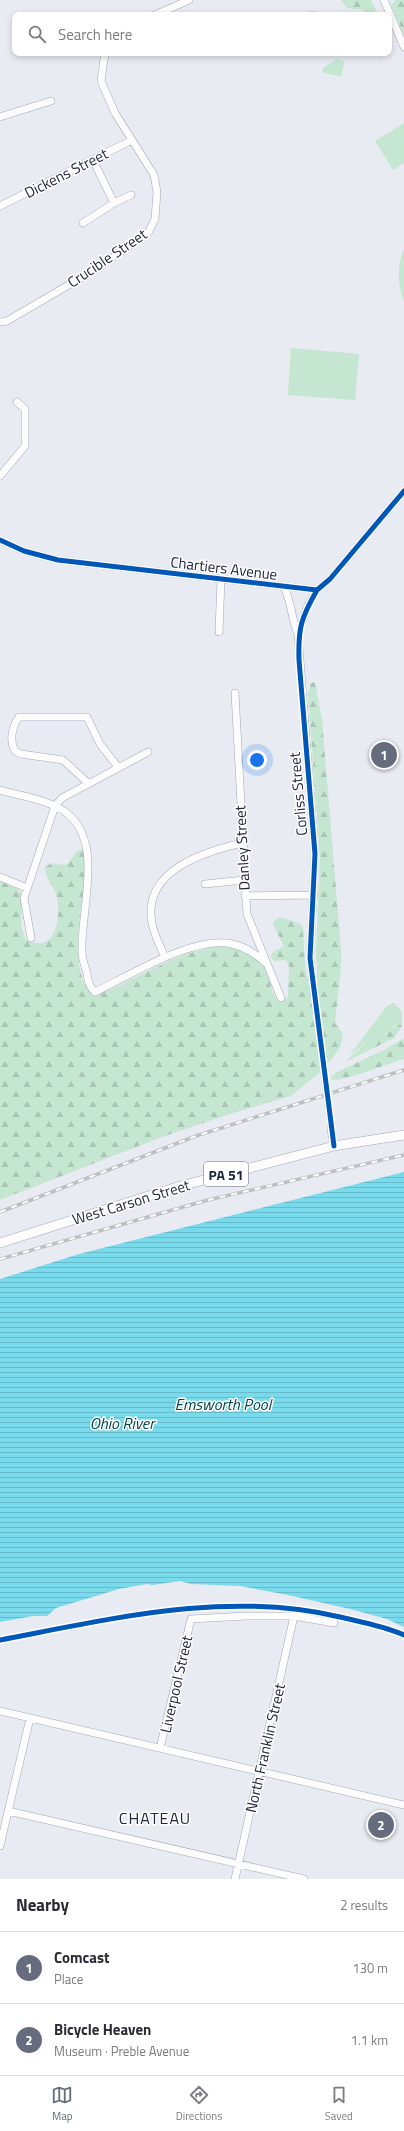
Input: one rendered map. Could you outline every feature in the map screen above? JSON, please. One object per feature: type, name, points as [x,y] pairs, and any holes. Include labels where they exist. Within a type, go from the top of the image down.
[{"type":"main road","name":"West Carson Street","points":[[0,1243],[177,1187],[334,1146],[404,1135]]},
{"type":"street","points":[[162,12],[190,0]]},
{"type":"street","points":[[384,0],[389,12]]},
{"type":"street","points":[[392,19],[404,47]]},
{"type":"street","name":"Crucible Street","points":[[0,322],[7,321],[96,269],[148,232],[155,219],[157,192],[154,175],[116,113],[101,81],[105,56]]},
{"type":"street","points":[[0,117],[51,101]]},
{"type":"street","name":"Dickens Street","points":[[0,206],[132,140]]},
{"type":"street","points":[[93,160],[114,203]]},
{"type":"street","points":[[83,223],[114,203],[131,195]]},
{"type":"street","points":[[0,476],[25,446],[25,409],[16,402]]},
{"type":"street","points":[[317,590],[330,579],[404,491]]},
{"type":"street","name":"Chartiers Avenue","points":[[0,540],[24,551],[58,560],[317,590]]},
{"type":"street","points":[[220,632],[221,580]]},
{"type":"street","points":[[284,587],[290,600],[294,626],[298,634]]},
{"type":"street","name":"Corliss Street","points":[[315,998],[310,958],[310,926],[314,895],[315,854],[298,634],[308,605],[317,590]]},
{"type":"street","name":"Danley Street","points":[[235,693],[240,760],[238,779],[247,914],[281,998]]},
{"type":"street","points":[[88,783],[63,760],[21,754],[15,751],[12,735],[14,724],[19,717],[88,717],[100,744],[118,767]]},
{"type":"street","points":[[31,938],[24,898],[55,806],[62,798],[148,752]]},
{"type":"street","points":[[0,790],[55,806],[65,812],[77,824],[88,854],[88,880],[82,954],[90,988],[95,992],[165,957],[207,944],[230,943],[248,949],[266,963]]},
{"type":"street","points":[[165,957],[152,922],[152,899],[165,876],[182,864],[217,848],[242,843]]},
{"type":"street","points":[[0,877],[27,888]]},
{"type":"street","points":[[205,884],[244,880]]},
{"type":"street","points":[[245,896],[314,895]]},
{"type":"street","points":[[331,1130],[334,1146]]},
{"type":"street","name":"Liverpool Street","points":[[160,1748],[191,1619],[246,1616],[294,1616]]},
{"type":"street","points":[[294,1616],[334,1622]]},
{"type":"street","name":"North Franklin Street","points":[[235,1879],[294,1616]]},
{"type":"street","points":[[0,1711],[404,1805]]},
{"type":"street","points":[[0,1846],[30,1718]]},
{"type":"street","points":[[8,1811],[304,1879]]},
{"type":"green space","points":[[341,0],[371,0],[377,12],[364,12],[363,10],[347,8]]},
{"type":"green space","points":[[396,0],[404,0],[404,35],[391,5]]},
{"type":"green space","points":[[337,59],[343,61],[344,64],[341,77],[322,72],[323,68]]},
{"type":"green space","points":[[404,123],[404,163],[393,170],[375,141]]},
{"type":"green space","points":[[404,249],[404,302],[400,289],[399,269],[401,256]]},
{"type":"green space","points":[[291,348],[359,354],[355,400],[288,395]]},
{"type":"green space","points":[[315,682],[322,720],[341,950],[341,968],[335,1023],[343,1034],[340,1048],[319,1073],[291,1096],[236,1112],[162,1137],[0,1200],[0,881],[16,888],[22,894],[21,926],[26,940],[36,943],[44,943],[50,939],[54,932],[58,916],[56,894],[46,875],[45,867],[52,863],[66,865],[78,850],[83,850],[85,854],[86,868],[79,927],[78,956],[84,982],[91,993],[100,993],[110,990],[168,962],[199,950],[228,946],[241,949],[261,961],[267,971],[275,996],[281,1002],[288,997],[289,966],[286,960],[274,961],[271,958],[272,953],[284,946],[273,925],[274,921],[280,917],[301,924],[303,928],[305,966],[312,998],[318,993],[316,950],[320,859],[308,694],[311,683]]},
{"type":"green space","points":[[394,1003],[402,1012],[402,1026],[395,1025],[387,1033],[369,1040],[349,1056],[387,1006]]},
{"type":"green space","points":[[398,1024],[402,1026],[394,1038],[345,1062],[369,1040],[387,1033]]},
{"type":"green space","points":[[404,1038],[404,1059],[354,1076],[335,1080],[330,1079],[335,1073],[386,1049]]},
{"type":"water","name":"Emsworth Pool","points":[[404,1172],[404,1627],[387,1619],[288,1595],[240,1586],[191,1584],[180,1581],[153,1585],[147,1584],[119,1589],[56,1608],[47,1616],[33,1616],[0,1622],[0,1279],[79,1254]]},
{"type":"tunnel","points":[[315,998],[331,1129]]},
{"type":"railway","points":[[0,1212],[196,1136],[404,1070]]},
{"type":"railway","points":[[0,1259],[208,1200],[404,1155]]},
{"type":"cycle path","points":[[0,540],[24,551],[58,560],[317,590],[330,579],[404,491]]},
{"type":"cycle path","points":[[317,590],[307,608],[300,631],[299,660],[315,854],[310,958],[334,1146]]},
{"type":"cycle path","points":[[0,1640],[127,1616],[169,1610],[255,1606],[298,1609],[340,1617],[380,1627],[404,1635]]},
{"type":"place","name":"Comcast","points":[[384,755]]},
{"type":"place","name":"Bicycle Heaven","points":[[381,1825]]},
{"type":"district","name":"CHATEAU","points":[[155,1818]]},
{"type":"water label","name":"Ohio River","points":[[122,1423]]}]
